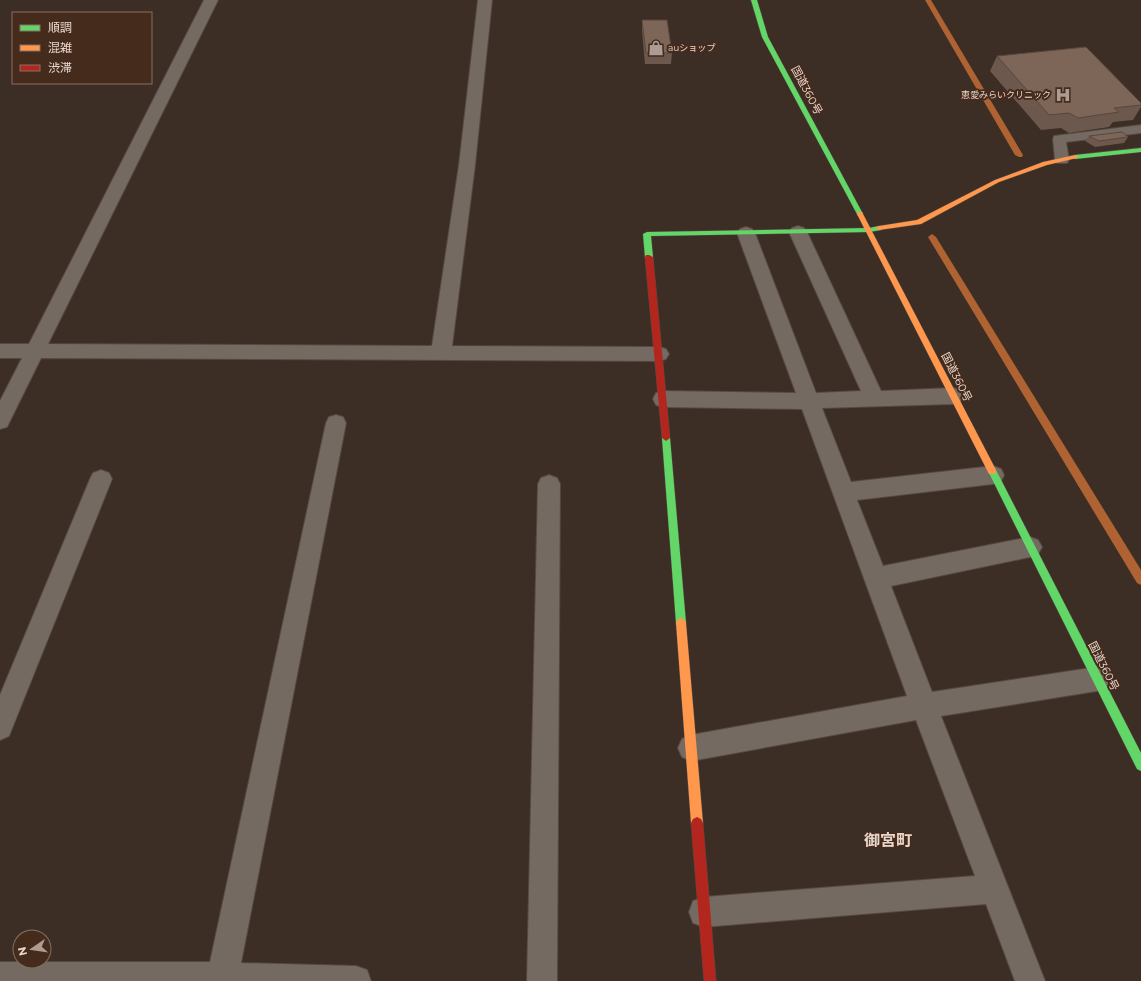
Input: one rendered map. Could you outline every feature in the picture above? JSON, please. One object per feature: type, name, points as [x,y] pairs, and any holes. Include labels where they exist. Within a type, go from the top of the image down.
[{"type":"main road","name":"国道360号","points":[[754,0],[765,37],[869,230],[1141,765]]},
{"type":"main road","points":[[710,981],[663,399],[647,234],[869,230],[919,222],[997,181],[1045,163],[1086,155],[1141,150]]},
{"type":"street","points":[[0,421],[211,0]]},
{"type":"street","points":[[441,354],[468,165],[485,0]]},
{"type":"street","points":[[798,232],[874,398]]},
{"type":"street","points":[[746,233],[924,706],[1030,981]]},
{"type":"street","points":[[0,351],[659,354]]},
{"type":"street","points":[[663,399],[809,401],[953,396]]},
{"type":"street","points":[[222,979],[336,423]]},
{"type":"street","points":[[843,492],[994,474]]},
{"type":"street","points":[[0,727],[101,479]]},
{"type":"street","points":[[542,981],[549,484]]},
{"type":"street","points":[[876,578],[1030,547]]},
{"type":"street","points":[[691,748],[924,706],[1097,679]]},
{"type":"street","points":[[704,912],[994,889]]},
{"type":"street","points":[[0,977],[356,981]]},
{"type":"lane","points":[[1062,160],[1059,139],[1141,128]]},
{"type":"building","name":"auショップ","points":[[642,20],[667,20],[672,53],[646,53]]},
{"type":"building","name":"恵愛みらいクリニック","points":[[1086,47],[1141,103],[1141,105],[1114,108],[1119,112],[1078,118],[1069,113],[1049,115],[997,56]]},
{"type":"building","points":[[1122,132],[1128,137],[1099,141],[1089,136]]},
{"type":"waterway","points":[[928,0],[1019,155]]},
{"type":"waterway","points":[[932,237],[1141,580]]},
{"type":"traffic: fast","points":[[754,0],[765,37],[860,214]]},
{"type":"traffic: fast","points":[[1075,157],[1141,150]]},
{"type":"traffic: fast","points":[[649,257],[647,234],[869,230],[879,228]]},
{"type":"traffic: fast","points":[[666,438],[681,623]]},
{"type":"traffic: fast","points":[[992,471],[1141,765]]},
{"type":"traffic: slow","points":[[879,228],[919,222],[997,181],[1045,163],[1075,157]]},
{"type":"traffic: slow","points":[[860,214],[992,471]]},
{"type":"traffic: slow","points":[[681,623],[697,823]]},
{"type":"traffic: jam","points":[[649,257],[666,438]]},
{"type":"traffic: jam","points":[[697,823],[710,981]]},
{"type":"place","name":"auショップ","points":[[656,48]]},
{"type":"place","name":"恵愛みらいクリニック","points":[[1063,95]]},
{"type":"district","name":"御宮町","points":[[888,840]]}]
